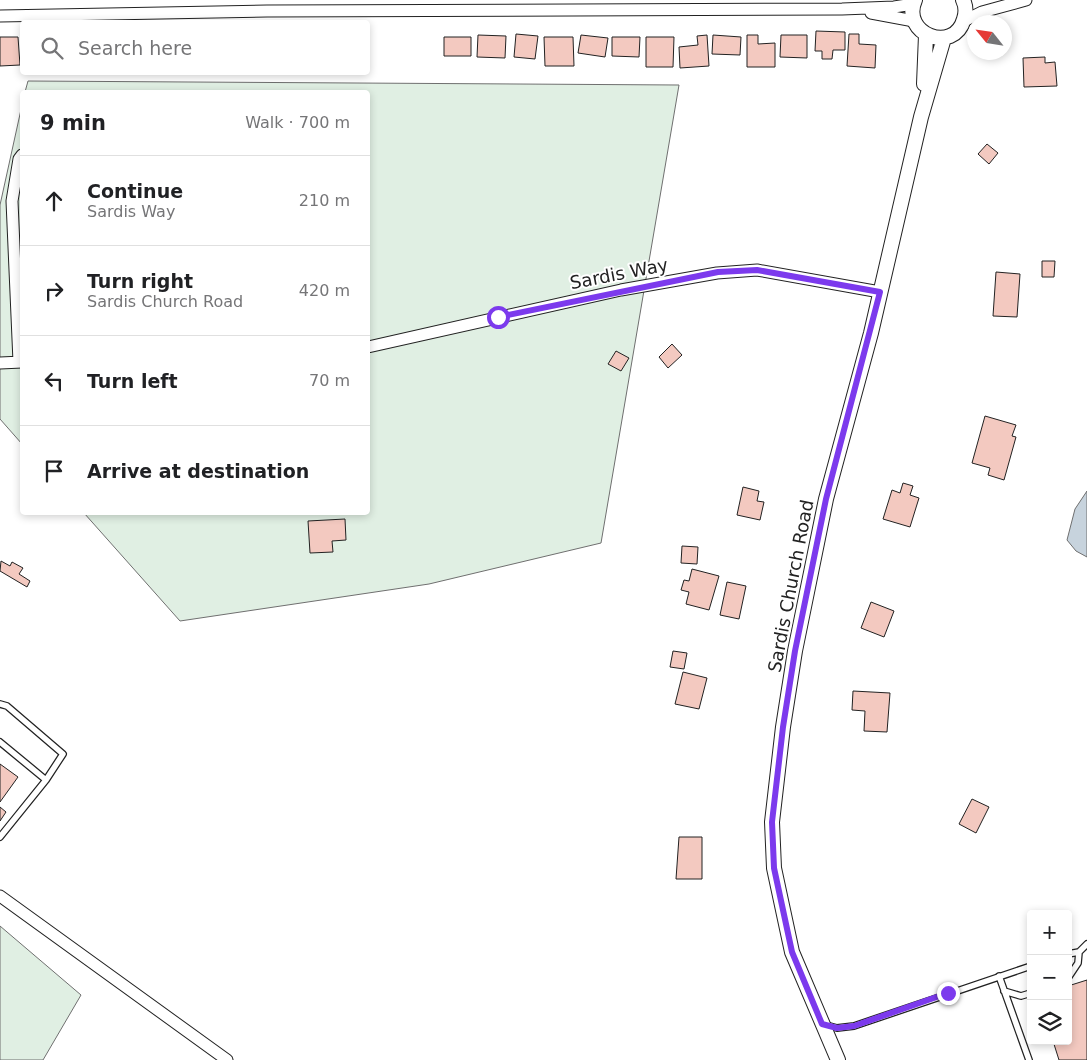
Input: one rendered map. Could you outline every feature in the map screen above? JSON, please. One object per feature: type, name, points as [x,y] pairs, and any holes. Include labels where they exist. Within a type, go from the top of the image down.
[{"type":"street","points":[[963,0],[966,13],[964,22]]},
{"type":"street","points":[[0,16],[267,5],[820,4],[914,21],[926,35],[944,38],[952,35],[964,22],[982,12],[1026,0]]},
{"type":"street","points":[[842,9],[914,2],[914,21]]},
{"type":"street","name":"Sardis Church Road","points":[[921,117],[926,35]]},
{"type":"street","name":"Sardis Church Road","points":[[838,1060],[792,952],[774,868],[772,822],[783,727],[795,651],[826,499],[880,292],[921,117],[944,38]]},
{"type":"street","points":[[20,157],[12,201],[20,344]]},
{"type":"street","name":"Sardis Way","points":[[370,347],[564,302],[718,272],[757,270],[880,292]]},
{"type":"street","points":[[0,363],[20,362]]},
{"type":"street","points":[[0,896],[227,1060]]},
{"type":"lane","points":[[0,704],[7,706],[63,754],[46,780],[0,837]]},
{"type":"lane","points":[[0,742],[46,780]]},
{"type":"lane","points":[[1072,953],[1079,952],[1087,944]]},
{"type":"lane","points":[[1072,972],[1078,963],[1079,952]]},
{"type":"lane","points":[[822,1024],[837,1028],[854,1026],[1027,967]]},
{"type":"lane","points":[[999,976],[1029,1060]]},
{"type":"lane","points":[[1004,991],[1021,996],[1027,994]]},
{"type":"green space","points":[[28,81],[679,85],[601,543],[429,584],[180,621],[86,515],[370,515],[370,90],[26,90]]},
{"type":"green space","points":[[20,114],[20,442],[0,419],[0,205]]},
{"type":"green space","points":[[0,926],[81,995],[43,1060],[0,1060]]},
{"type":"shaded area","points":[[1087,491],[1087,557],[1076,551],[1067,540],[1075,509]]},
{"type":"building","points":[[816,31],[845,32],[845,50],[833,50],[832,59],[822,59],[822,51],[815,51]]},
{"type":"building","points":[[516,34],[538,36],[535,59],[514,57]]},
{"type":"building","points":[[849,34],[859,34],[859,44],[876,45],[875,68],[847,66]]},
{"type":"building","points":[[478,35],[506,36],[505,58],[477,57]]},
{"type":"building","points":[[581,35],[608,38],[605,57],[578,53]]},
{"type":"building","points":[[707,35],[709,66],[680,68],[679,47],[698,45],[697,36]]},
{"type":"building","points":[[713,35],[741,37],[740,55],[712,54]]},
{"type":"building","points":[[747,35],[758,35],[758,44],[775,43],[775,67],[747,67]]},
{"type":"building","points":[[781,35],[807,35],[807,58],[780,57]]},
{"type":"building","points":[[0,37],[18,37],[20,65],[0,66]]},
{"type":"building","points":[[444,37],[471,37],[471,56],[444,56]]},
{"type":"building","points":[[544,37],[573,37],[574,66],[545,66]]},
{"type":"building","points":[[612,37],[640,37],[639,57],[612,56]]},
{"type":"building","points":[[646,37],[674,37],[673,67],[646,67]]},
{"type":"building","points":[[1045,57],[1045,63],[1055,62],[1057,86],[1024,87],[1023,58]]},
{"type":"building","points":[[987,144],[998,153],[989,164],[978,154]]},
{"type":"building","points":[[1042,261],[1055,261],[1054,277],[1042,277]]},
{"type":"building","points":[[996,272],[1020,274],[1017,317],[993,316]]},
{"type":"building","points":[[672,344],[682,355],[668,368],[659,357]]},
{"type":"building","points":[[616,351],[629,358],[621,371],[608,364]]},
{"type":"building","points":[[985,416],[1016,425],[1012,436],[1016,437],[1004,480],[988,475],[990,468],[972,463]]},
{"type":"building","points":[[903,483],[913,486],[910,495],[919,498],[910,527],[883,519],[892,490],[900,493]]},
{"type":"building","points":[[743,487],[759,491],[757,501],[764,502],[760,520],[737,515]]},
{"type":"building","points":[[345,519],[346,540],[332,541],[333,552],[310,553],[308,521]]},
{"type":"building","points":[[682,546],[698,547],[697,564],[681,563]]},
{"type":"building","points":[[1,561],[10,566],[12,562],[23,568],[19,574],[30,581],[27,587],[0,571]]},
{"type":"building","points":[[692,569],[719,576],[709,610],[686,604],[689,592],[681,590],[684,580],[689,581]]},
{"type":"building","points":[[727,582],[746,586],[739,619],[720,615]]},
{"type":"building","points":[[871,602],[894,611],[884,637],[861,628]]},
{"type":"building","points":[[673,651],[687,653],[684,669],[670,667]]},
{"type":"building","points":[[683,672],[707,678],[699,709],[675,704]]},
{"type":"building","points":[[853,691],[890,693],[887,732],[864,731],[865,711],[852,710]]},
{"type":"building","points":[[0,764],[18,777],[0,802]]},
{"type":"building","points":[[972,799],[989,807],[976,833],[959,824]]},
{"type":"building","points":[[0,807],[6,812],[0,821]]},
{"type":"building","points":[[679,837],[702,837],[702,879],[676,879]]},
{"type":"building","points":[[1087,980],[1087,1060],[1059,1060],[1054,1045],[1072,1045],[1072,985]]},
{"type":"route","points":[[498,317],[621,290],[718,272],[757,270],[880,292],[871,333],[826,499],[795,651],[783,727],[772,822],[774,868],[792,952],[822,1024],[837,1028],[854,1026],[948,993]]}]
